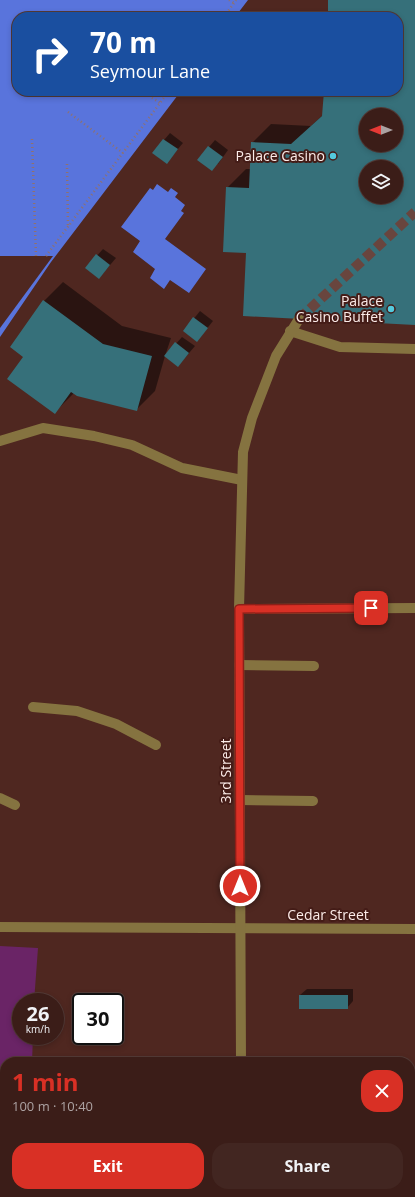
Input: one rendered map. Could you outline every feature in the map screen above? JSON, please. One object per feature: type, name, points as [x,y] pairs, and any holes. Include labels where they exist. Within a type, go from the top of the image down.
[{"type":"street","name":"3rd Street","points":[[241,1057],[239,609],[243,452],[252,418],[276,356],[290,331],[299,319]]},
{"type":"street","points":[[290,331],[340,347],[415,349]]},
{"type":"street","points":[[0,441],[43,428],[94,436],[132,445],[182,468],[242,480]]},
{"type":"street","points":[[239,609],[415,608]]},
{"type":"street","points":[[239,665],[314,666]]},
{"type":"street","points":[[33,707],[77,711],[116,724],[156,745]]},
{"type":"street","points":[[0,798],[15,804]]},
{"type":"street","points":[[240,800],[313,801]]},
{"type":"street","name":"Cedar Street","points":[[0,927],[415,929]]},
{"type":"path","points":[[229,0],[234,3]]},
{"type":"path","points":[[228,12],[236,0]]},
{"type":"path","points":[[150,96],[160,103]]},
{"type":"path","points":[[46,256],[165,96]]},
{"type":"path","points":[[68,112],[123,153]]},
{"type":"path","points":[[32,139],[36,256]]},
{"type":"path","points":[[67,164],[68,227]]},
{"type":"shaded area","points":[[0,946],[38,948],[35,993],[12,993],[12,1045],[33,1045],[32,1057],[0,1057]]},
{"type":"water","points":[[0,0],[248,0],[239,12],[12,12],[12,96],[177,96],[51,262],[0,337]]},
{"type":"water","points":[[157,184],[168,192],[171,188],[178,193],[175,197],[185,205],[181,211],[184,213],[165,239],[206,269],[189,293],[170,280],[164,289],[150,278],[155,269],[133,252],[140,241],[121,227],[150,188],[153,190]]},
{"type":"pier","points":[[0,256],[53,256],[0,328]]},
{"type":"building","name":"Palace Casino","points":[[328,0],[415,0],[415,325],[243,316],[246,253],[223,252],[226,187],[249,188],[251,142],[291,144],[322,116],[324,96],[403,96],[403,12],[328,12]]},
{"type":"building","points":[[163,139],[178,149],[167,164],[152,153]]},
{"type":"building","points":[[208,146],[223,157],[212,171],[197,160]]},
{"type":"building","points":[[96,254],[110,265],[99,279],[85,268]]},
{"type":"building","points":[[43,300],[103,344],[152,356],[137,411],[77,396],[71,392],[55,414],[7,379],[23,357],[10,347]]},
{"type":"building","points":[[193,317],[208,328],[197,342],[183,331]]},
{"type":"building","points":[[175,342],[189,353],[178,367],[164,356]]},
{"type":"building","points":[[299,995],[348,995],[348,1009],[299,1009]]},
{"type":"tunnel","points":[[299,319],[415,212]]},
{"type":"place","name":"Palace Casino","points":[[333,156]]},
{"type":"place","name":"Palace Casino Buffet","points":[[391,309]]},
{"type":"route","points":[[240,886],[239,609],[371,608]]}]
